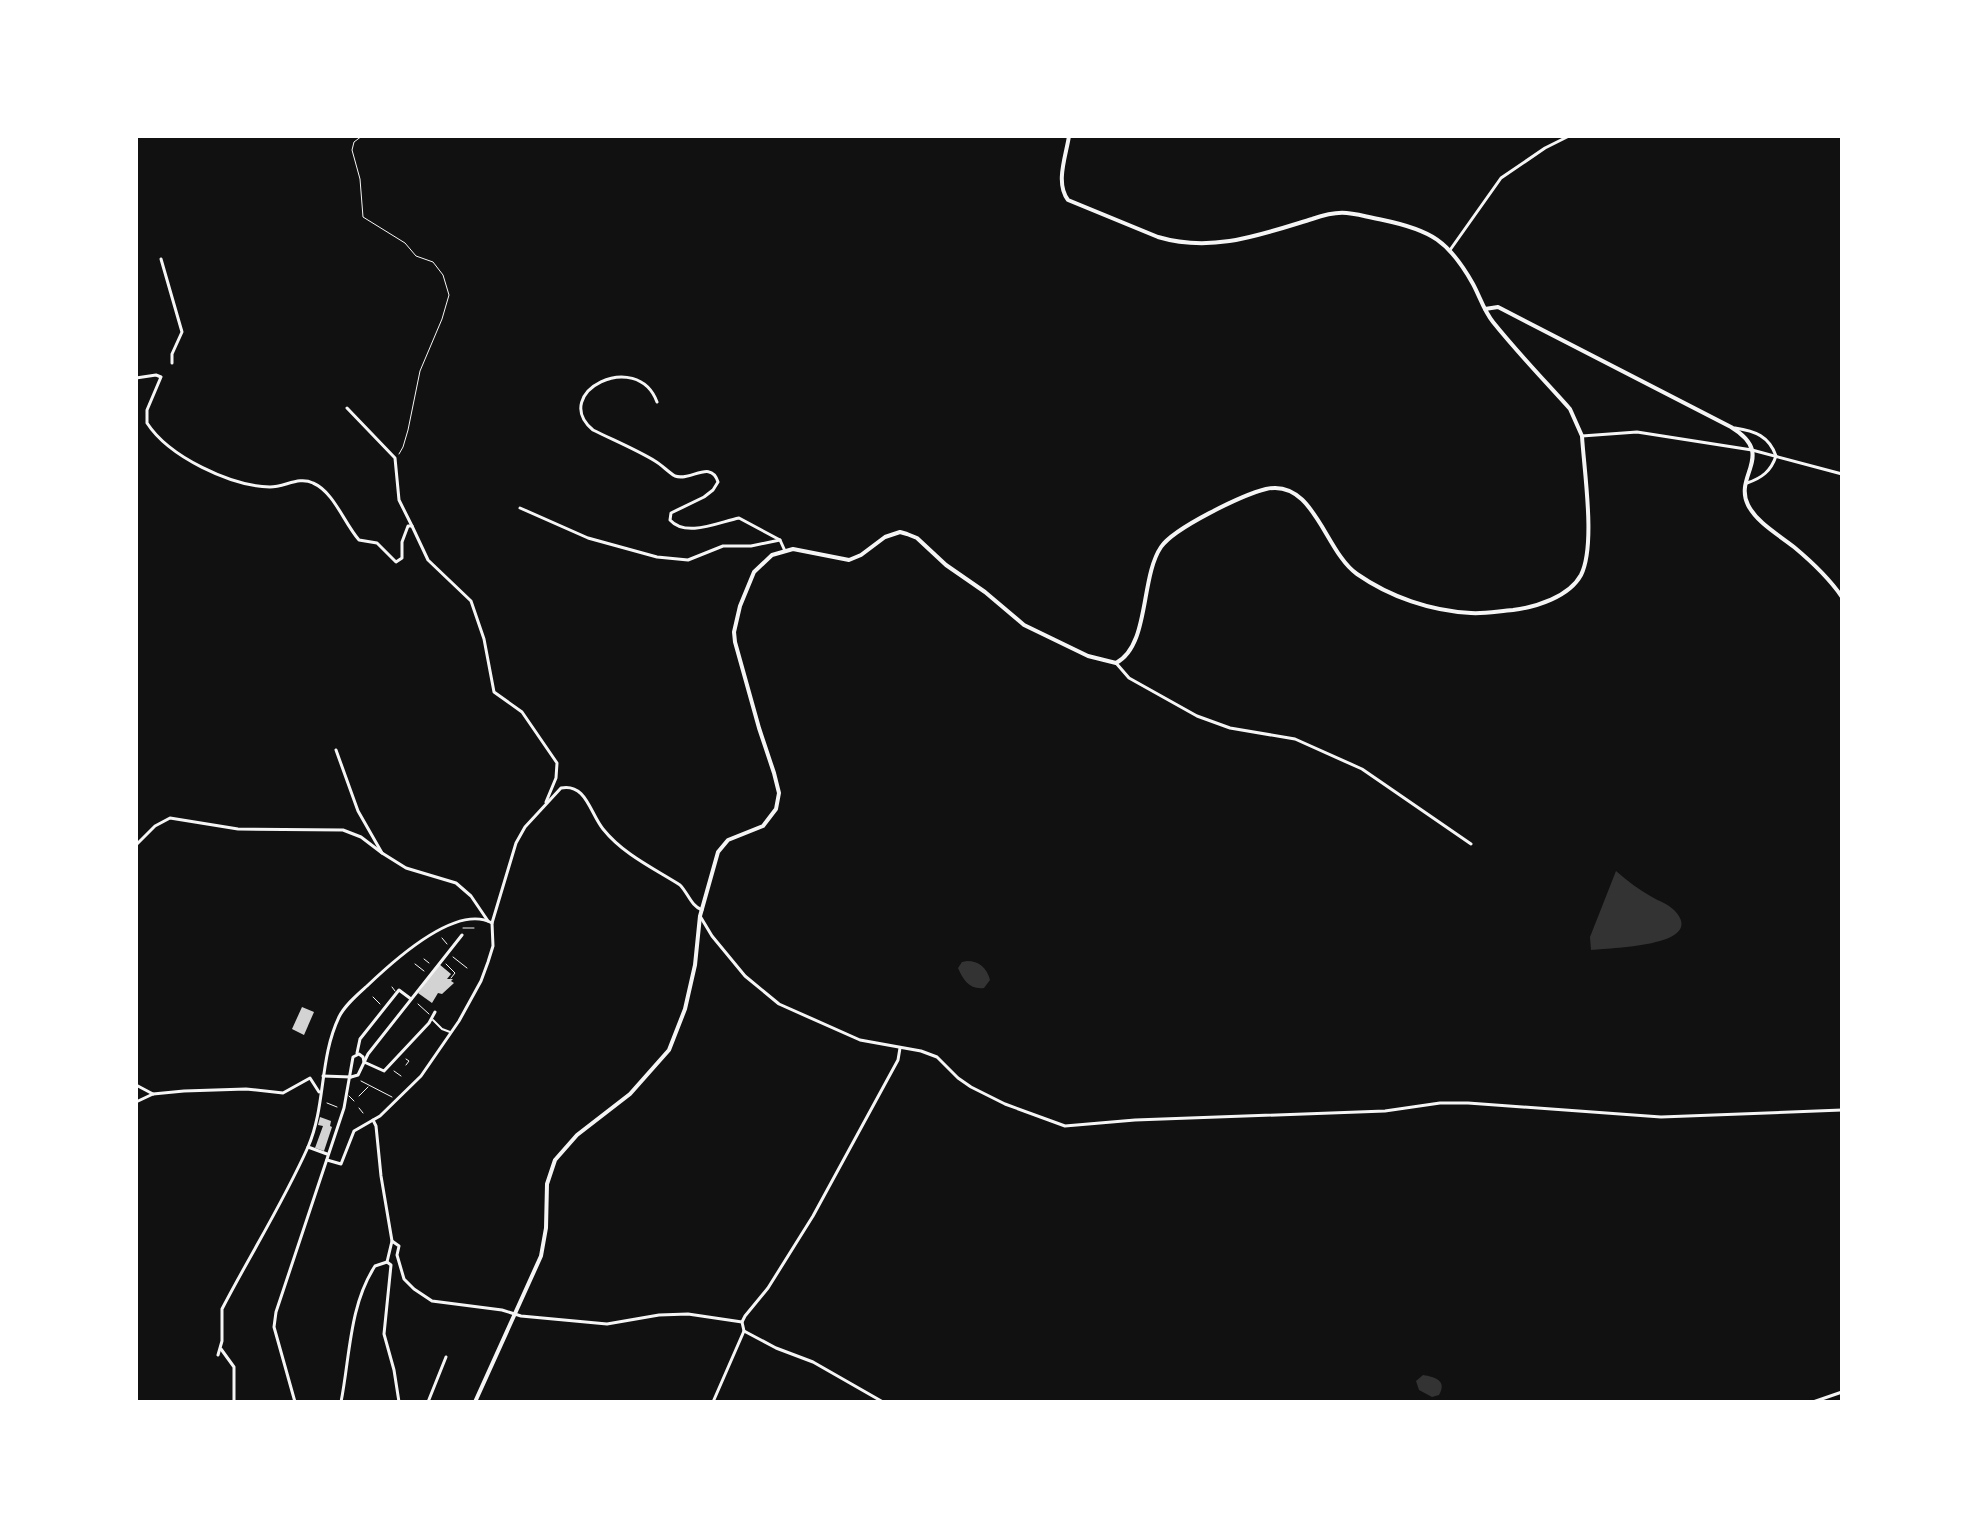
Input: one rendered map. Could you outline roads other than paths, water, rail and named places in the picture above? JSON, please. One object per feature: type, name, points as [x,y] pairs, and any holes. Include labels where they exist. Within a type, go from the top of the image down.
[{"type":"main road","points":[[475,1402],[541,1256],[546,1228],[547,1184],[555,1160],[577,1135],[639,1084],[661,1061],[675,1038],[695,965],[701,913],[718,852],[722,845],[763,826],[778,802],[774,773],[734,632],[745,589],[754,572],[772,555],[804,550],[849,560],[892,533],[907,534],[917,538],[946,565],[1024,625],[1088,656],[1116,663],[1126,656],[1138,631],[1153,561],[1167,539],[1185,526],[1269,488],[1287,490],[1304,500],[1348,567],[1400,597],[1422,605],[1472,614],[1522,609],[1568,590],[1580,575],[1588,534],[1582,436],[1578,423],[1570,409],[1491,320],[1474,285],[1450,250],[1430,234],[1412,226],[1351,211],[1337,212],[1232,243],[1208,244],[1158,237],[1068,200],[1061,184],[1069,136]]},
{"type":"main road","points":[[1485,309],[1498,307],[1747,438],[1752,450],[1745,495],[1747,504],[1765,525],[1825,575],[1842,597]]},
{"type":"street","points":[[1450,250],[1501,178],[1545,148],[1569,136]]},
{"type":"street","points":[[161,259],[182,332],[172,354],[172,363]]},
{"type":"street","points":[[657,402],[651,389],[631,378],[620,376],[604,380],[589,390],[581,402],[581,412],[586,424],[593,430],[656,462],[673,475],[682,478],[702,471],[716,476],[718,482],[713,490],[671,513],[673,524],[689,529],[739,518],[780,540],[785,551]]},
{"type":"street","points":[[136,378],[161,377],[147,410],[147,423],[169,446],[204,468],[264,486],[277,487],[304,480],[314,483],[335,504],[359,540],[377,543],[396,562],[402,558],[404,530],[412,526]]},
{"type":"street","points":[[347,408],[395,458],[399,500],[428,560],[471,601],[484,639],[494,692],[522,712],[557,763],[556,778],[546,802]]},
{"type":"street","points":[[1731,427],[1765,438],[1776,456],[1773,467],[1747,483]]},
{"type":"street","points":[[1582,436],[1637,432],[1752,450],[1842,474]]},
{"type":"street","points":[[520,508],[588,538],[657,557],[688,560],[723,546],[751,546],[780,540]]},
{"type":"street","points":[[1116,663],[1129,678],[1197,716],[1230,728],[1295,739],[1362,769],[1471,844]]},
{"type":"street","points":[[336,750],[358,811],[382,853]]},
{"type":"street","points":[[327,1160],[341,1164],[354,1131],[398,1099],[433,1062],[452,1033],[481,981],[493,946],[490,922],[516,843],[546,802],[561,788],[582,793],[595,819],[612,841],[680,885],[701,913],[712,936],[745,976],[779,1004],[860,1040],[921,1051],[937,1057],[958,1078],[1005,1104],[1073,1127],[1135,1120],[1385,1111],[1440,1103],[1661,1117],[1842,1110]]},
{"type":"street","points":[[136,845],[155,826],[170,818],[238,829],[343,830],[361,837],[406,868],[456,883],[471,896],[490,922]]},
{"type":"street","points":[[218,1355],[221,1349],[222,1309],[308,1147],[318,1117],[327,1052],[339,1016],[415,943],[473,919],[490,922]]},
{"type":"street","points":[[323,1076],[358,1075],[373,1049],[462,935]]},
{"type":"street","points":[[295,1402],[274,1327],[276,1312],[343,1109],[360,1039],[398,992],[411,999]]},
{"type":"street","points":[[357,1053],[364,1062],[384,1071],[433,1019],[435,1012]]},
{"type":"street","points":[[433,1019],[442,1029],[452,1033]]},
{"type":"street","points":[[713,1402],[744,1331],[742,1322],[768,1288],[824,1195],[898,1060],[900,1048]]},
{"type":"street","points":[[136,1102],[153,1094],[246,1089],[283,1093],[310,1078],[315,1082],[320,1098]]},
{"type":"street","points":[[136,1085],[153,1094]]},
{"type":"street","points":[[373,1120],[392,1241],[387,1262]]},
{"type":"street","points":[[308,1147],[329,1154]]},
{"type":"street","points":[[392,1241],[399,1246],[397,1255],[401,1273],[414,1289],[432,1301],[607,1324],[688,1314],[742,1322]]},
{"type":"street","points":[[341,1402],[359,1301],[375,1266],[387,1262]]},
{"type":"street","points":[[387,1262],[391,1265],[391,1276],[384,1334],[399,1402]]},
{"type":"street","points":[[744,1331],[813,1362],[883,1402]]},
{"type":"street","points":[[221,1349],[234,1367],[234,1400]]},
{"type":"street","points":[[428,1402],[446,1357]]},
{"type":"street","points":[[1813,1402],[1842,1392]]},
{"type":"lane","points":[[392,987],[398,992]]},
{"type":"lane","points":[[347,1094],[354,1101]]}]
